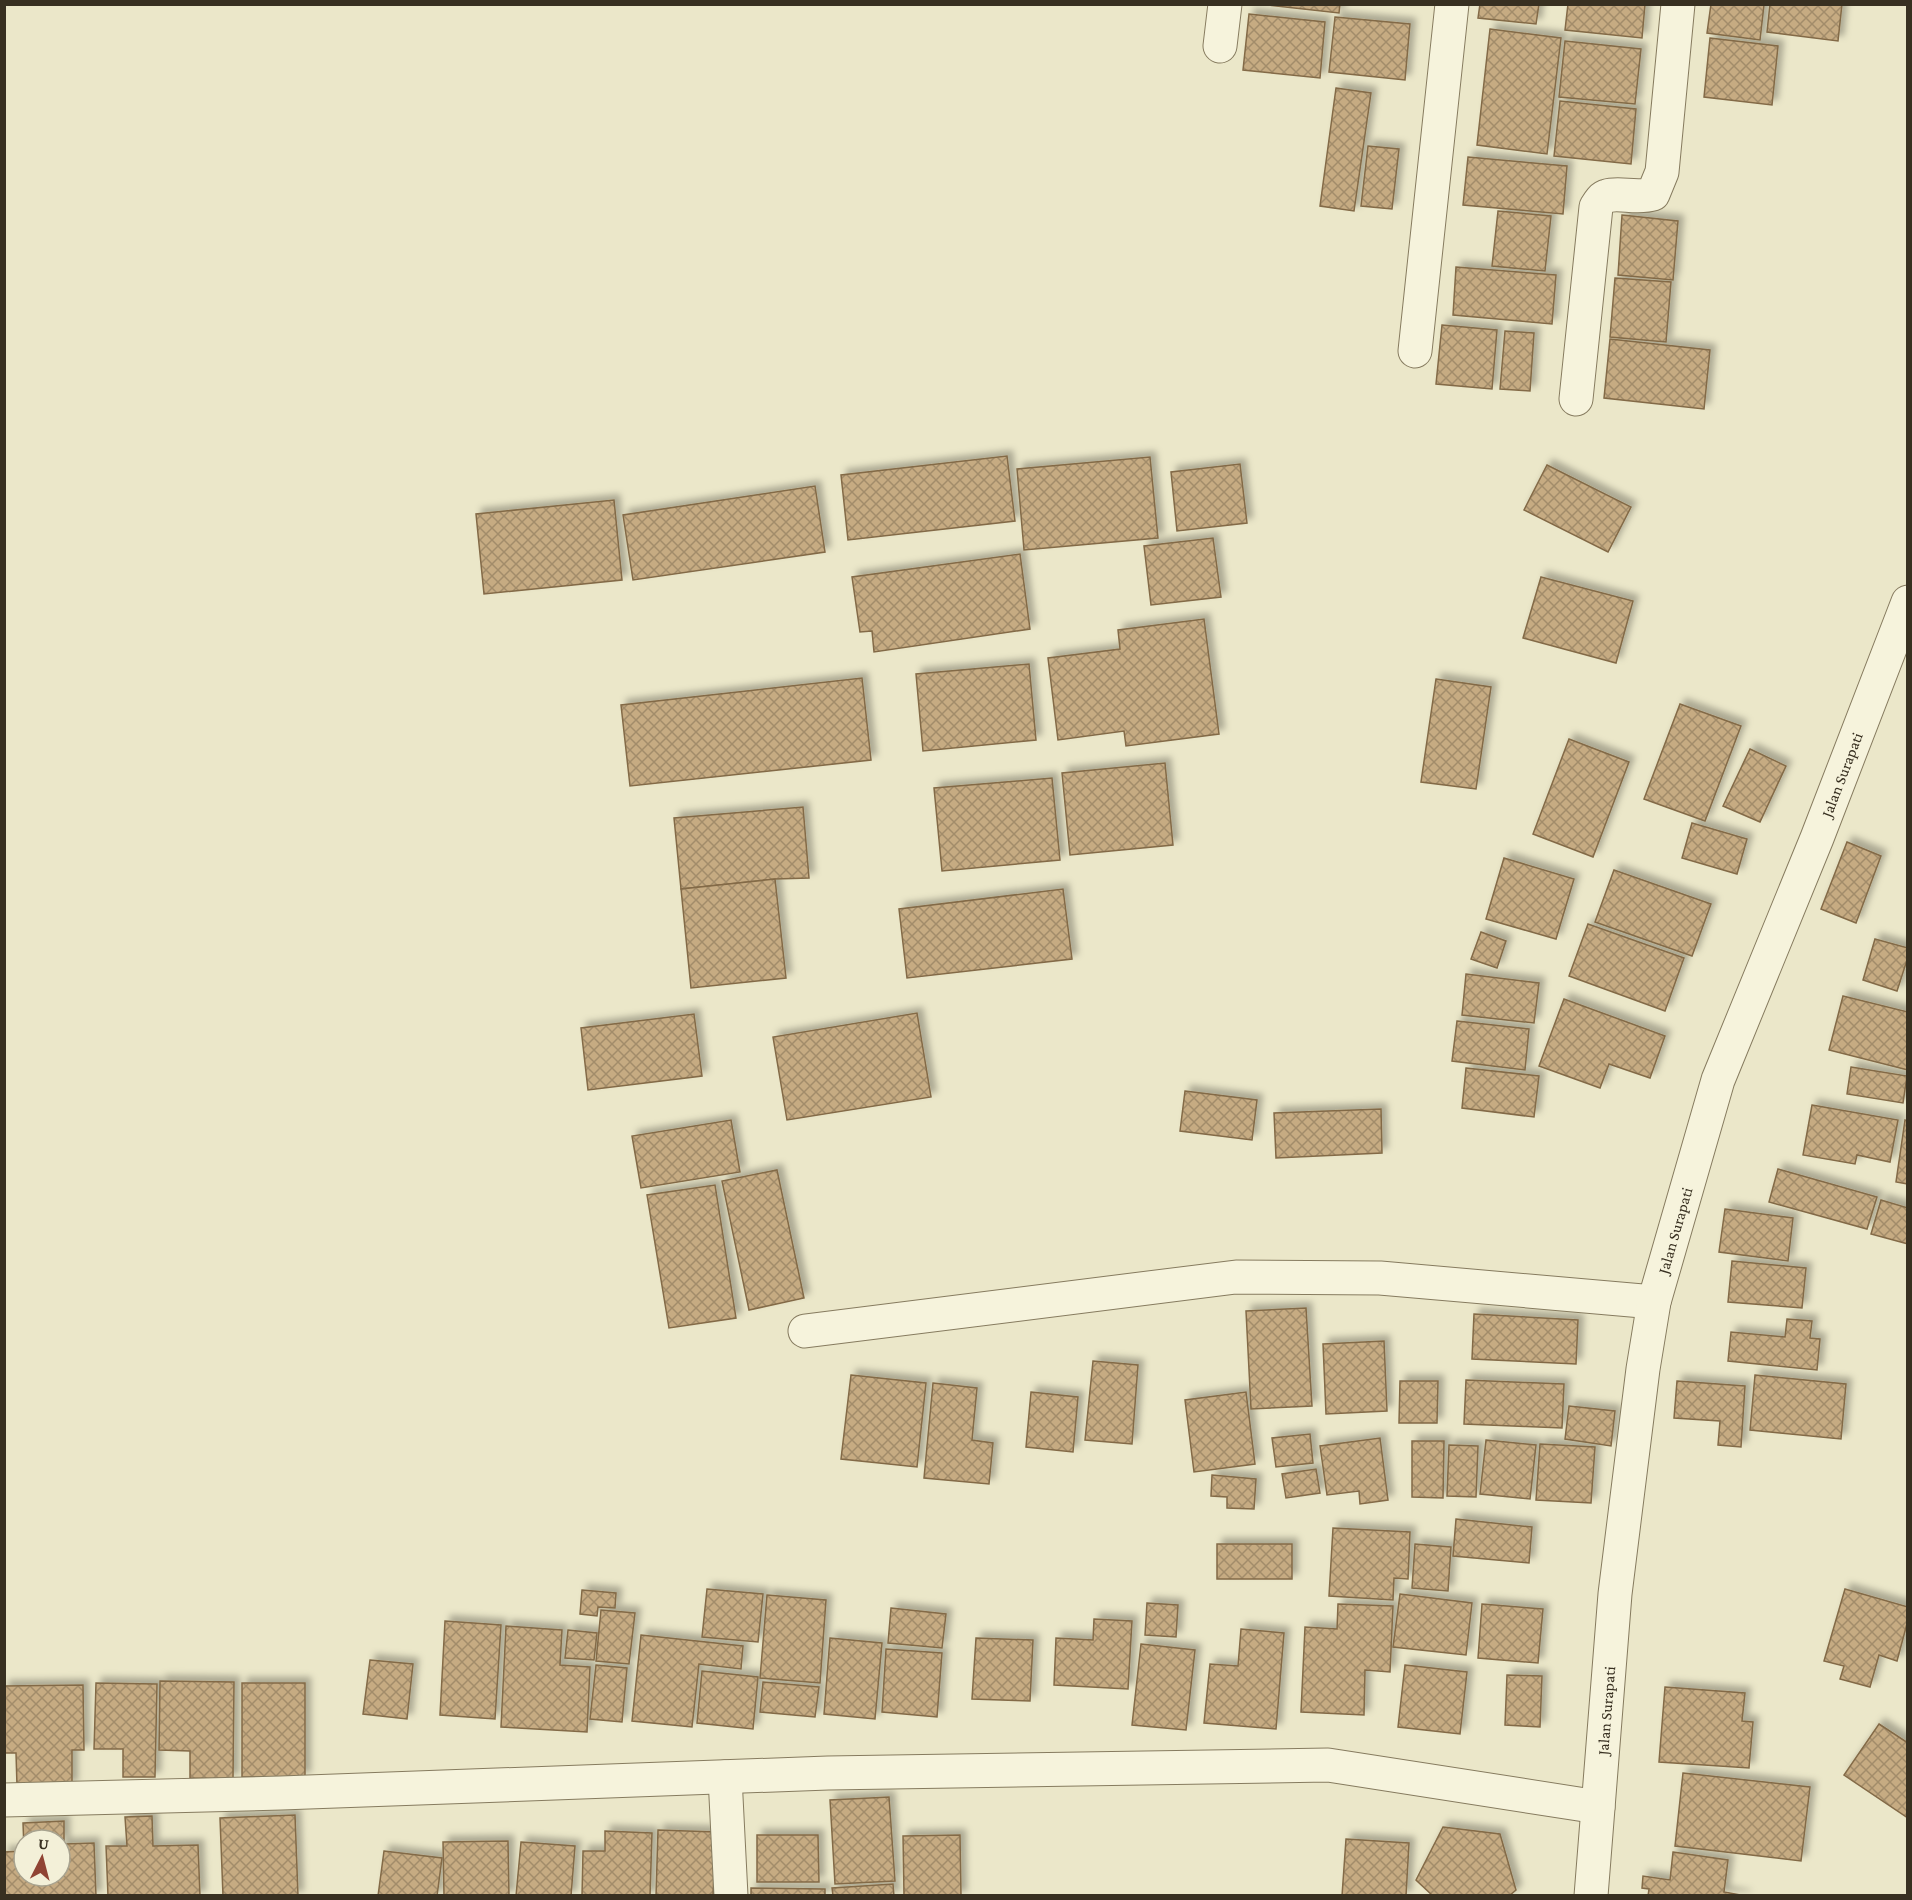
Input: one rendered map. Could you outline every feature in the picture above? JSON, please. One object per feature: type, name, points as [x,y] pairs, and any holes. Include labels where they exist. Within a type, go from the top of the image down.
[{"type":"street","points":[[1220,46],[1225,4]]},
{"type":"street","points":[[1415,351],[1452,4]]},
{"type":"street","points":[[1576,399],[1596,207],[1601,199],[1608,195],[1643,197],[1653,194],[1656,189],[1662,172],[1678,4]]},
{"type":"street","name":"Jalan Surapati","points":[[1591,1896],[1615,1594],[1643,1370],[1654,1302],[1718,1080],[1818,838],[1908,602]]},
{"type":"street","points":[[805,1331],[1236,1277],[1380,1278],[1654,1302]]},
{"type":"street","points":[[4,1800],[828,1773],[1328,1765],[1598,1807]]},
{"type":"street","points":[[725,1777],[731,1896]]},
{"type":"building","points":[[1258,4],[1340,4],[1339,13]]},
{"type":"building","points":[[1480,4],[1539,4],[1536,24],[1478,18]]},
{"type":"building","points":[[1568,4],[1645,4],[1642,38],[1565,30]]},
{"type":"building","points":[[1711,4],[1764,5],[1760,40],[1707,33]]},
{"type":"building","points":[[1770,4],[1842,4],[1838,41],[1767,32]]},
{"type":"building","points":[[1249,14],[1325,22],[1320,78],[1243,70]]},
{"type":"building","points":[[1335,17],[1410,24],[1405,80],[1329,72]]},
{"type":"building","points":[[1490,29],[1561,38],[1547,154],[1477,145]]},
{"type":"building","points":[[1710,38],[1778,46],[1772,105],[1704,97]]},
{"type":"building","points":[[1565,41],[1641,49],[1635,104],[1559,97]]},
{"type":"building","points":[[1336,88],[1371,93],[1354,211],[1320,206]]},
{"type":"building","points":[[1560,101],[1636,109],[1631,164],[1554,156]]},
{"type":"building","points":[[1368,146],[1399,149],[1392,209],[1361,206]]},
{"type":"building","points":[[1468,157],[1567,166],[1563,214],[1463,205]]},
{"type":"building","points":[[1498,211],[1551,216],[1545,271],[1492,266]]},
{"type":"building","points":[[1622,215],[1678,221],[1673,280],[1618,275]]},
{"type":"building","points":[[1456,267],[1556,275],[1552,324],[1453,315]]},
{"type":"building","points":[[1615,278],[1671,282],[1666,342],[1610,337]]},
{"type":"building","points":[[1442,325],[1497,330],[1492,389],[1436,384]]},
{"type":"building","points":[[1505,331],[1534,333],[1530,391],[1500,389]]},
{"type":"building","points":[[1610,339],[1710,350],[1704,409],[1604,398]]},
{"type":"building","points":[[1007,456],[1015,521],[848,540],[841,475]]},
{"type":"building","points":[[1150,457],[1158,538],[1024,550],[1017,469]]},
{"type":"building","points":[[1240,464],[1247,523],[1177,531],[1171,472]]},
{"type":"building","points":[[1547,465],[1631,507],[1608,552],[1524,510]]},
{"type":"building","points":[[815,486],[825,552],[633,580],[623,515]]},
{"type":"building","points":[[614,500],[622,580],[484,594],[476,514]]},
{"type":"building","points":[[1213,538],[1221,597],[1151,605],[1144,546]]},
{"type":"building","points":[[1020,554],[1030,629],[874,652],[872,631],[860,632],[852,577]]},
{"type":"building","points":[[1541,577],[1633,601],[1616,663],[1523,638]]},
{"type":"building","points":[[1204,619],[1219,734],[1126,746],[1124,731],[1058,740],[1048,658],[1120,649],[1118,630]]},
{"type":"building","points":[[1029,664],[1036,740],[923,751],[916,674]]},
{"type":"building","points":[[862,678],[871,760],[630,786],[621,705]]},
{"type":"building","points":[[1436,679],[1491,687],[1476,789],[1421,782]]},
{"type":"building","points":[[1680,704],[1741,726],[1705,821],[1644,799]]},
{"type":"building","points":[[1569,739],[1629,762],[1593,857],[1533,834]]},
{"type":"building","points":[[1750,749],[1786,766],[1760,822],[1723,806]]},
{"type":"building","points":[[1165,763],[1173,845],[1070,855],[1062,773]]},
{"type":"building","points":[[1052,778],[1060,860],[942,871],[934,788]]},
{"type":"building","points":[[803,807],[809,878],[775,879],[681,889],[674,818]]},
{"type":"building","points":[[1692,823],[1747,839],[1737,874],[1682,858]]},
{"type":"building","points":[[1847,842],[1881,856],[1856,923],[1821,909]]},
{"type":"building","points":[[1504,858],[1574,879],[1556,939],[1486,919]]},
{"type":"building","points":[[1614,870],[1711,904],[1692,956],[1595,922]]},
{"type":"building","points":[[775,879],[786,978],[691,988],[681,889]]},
{"type":"building","points":[[1063,889],[1072,959],[907,978],[899,909]]},
{"type":"building","points":[[1588,924],[1684,958],[1665,1011],[1569,976]]},
{"type":"building","points":[[1481,932],[1506,941],[1497,968],[1471,959]]},
{"type":"building","points":[[1875,939],[1908,948],[1908,957],[1897,991],[1863,980]]},
{"type":"building","points":[[1466,974],[1539,983],[1534,1023],[1462,1015]]},
{"type":"building","points":[[1843,996],[1908,1012],[1908,1070],[1829,1050]]},
{"type":"building","points":[[1564,999],[1665,1036],[1650,1078],[1609,1064],[1600,1088],[1539,1066]]},
{"type":"building","points":[[917,1013],[931,1097],[787,1120],[773,1037]]},
{"type":"building","points":[[694,1014],[702,1076],[588,1090],[581,1028]]},
{"type":"building","points":[[1457,1021],[1529,1029],[1525,1070],[1452,1061]]},
{"type":"building","points":[[1851,1067],[1907,1076],[1903,1103],[1847,1094]]},
{"type":"building","points":[[1466,1068],[1539,1076],[1534,1117],[1462,1108]]},
{"type":"building","points":[[1185,1091],[1257,1100],[1252,1140],[1180,1131]]},
{"type":"building","points":[[1812,1105],[1898,1120],[1890,1162],[1857,1155],[1855,1164],[1803,1155]]},
{"type":"building","points":[[1381,1109],[1382,1153],[1276,1158],[1274,1113]]},
{"type":"building","points":[[731,1120],[740,1172],[641,1188],[632,1136]]},
{"type":"building","points":[[1905,1120],[1908,1121],[1908,1184],[1896,1182]]},
{"type":"building","points":[[1778,1169],[1877,1197],[1867,1229],[1769,1202]]},
{"type":"building","points":[[777,1170],[804,1298],[749,1310],[722,1181]]},
{"type":"building","points":[[715,1185],[736,1318],[669,1328],[647,1195]]},
{"type":"building","points":[[1881,1200],[1908,1208],[1908,1244],[1871,1234]]},
{"type":"building","points":[[1725,1209],[1793,1218],[1788,1261],[1719,1252]]},
{"type":"building","points":[[1732,1261],[1806,1268],[1802,1308],[1728,1302]]},
{"type":"building","points":[[1306,1308],[1312,1406],[1251,1409],[1246,1311]]},
{"type":"building","points":[[1474,1314],[1578,1320],[1576,1364],[1472,1359]]},
{"type":"building","points":[[1787,1319],[1812,1321],[1810,1338],[1820,1339],[1817,1370],[1728,1361],[1731,1332],[1785,1337]]},
{"type":"building","points":[[1384,1341],[1387,1411],[1326,1414],[1323,1344]]},
{"type":"building","points":[[1093,1361],[1138,1365],[1132,1444],[1085,1440]]},
{"type":"building","points":[[851,1375],[926,1383],[917,1467],[841,1459]]},
{"type":"building","points":[[1755,1375],[1846,1384],[1841,1439],[1750,1430]]},
{"type":"building","points":[[1466,1380],[1564,1384],[1562,1428],[1464,1424]]},
{"type":"building","points":[[1400,1381],[1438,1381],[1437,1423],[1399,1423]]},
{"type":"building","points":[[1677,1381],[1745,1386],[1741,1447],[1718,1445],[1720,1421],[1674,1418]]},
{"type":"building","points":[[933,1383],[977,1388],[972,1440],[993,1443],[989,1484],[924,1478]]},
{"type":"building","points":[[1031,1392],[1078,1397],[1073,1452],[1026,1447]]},
{"type":"building","points":[[1246,1392],[1255,1464],[1194,1472],[1185,1400]]},
{"type":"building","points":[[1569,1406],[1615,1411],[1611,1446],[1565,1439]]},
{"type":"building","points":[[1310,1434],[1313,1463],[1276,1467],[1272,1438]]},
{"type":"building","points":[[1380,1438],[1388,1500],[1360,1504],[1359,1491],[1327,1495],[1320,1446]]},
{"type":"building","points":[[1486,1440],[1536,1445],[1530,1499],[1480,1494]]},
{"type":"building","points":[[1412,1441],[1444,1441],[1443,1498],[1412,1497]]},
{"type":"building","points":[[1540,1444],[1595,1447],[1591,1503],[1536,1500]]},
{"type":"building","points":[[1449,1445],[1478,1446],[1476,1497],[1447,1496]]},
{"type":"building","points":[[1316,1469],[1320,1493],[1286,1498],[1282,1474]]},
{"type":"building","points":[[1212,1475],[1256,1479],[1254,1509],[1227,1508],[1227,1497],[1211,1496]]},
{"type":"building","points":[[1456,1519],[1532,1527],[1529,1563],[1453,1556]]},
{"type":"building","points":[[1333,1528],[1410,1532],[1408,1579],[1394,1578],[1393,1600],[1329,1596]]},
{"type":"building","points":[[1217,1544],[1292,1544],[1292,1579],[1217,1579]]},
{"type":"building","points":[[1415,1544],[1451,1547],[1448,1591],[1412,1588]]},
{"type":"building","points":[[707,1589],[763,1594],[758,1642],[702,1637]]},
{"type":"building","points":[[1845,1589],[1908,1607],[1908,1620],[1897,1661],[1879,1655],[1870,1687],[1840,1679],[1844,1666],[1824,1661]]},
{"type":"building","points":[[582,1590],[616,1593],[615,1608],[598,1607],[597,1616],[580,1614]]},
{"type":"building","points":[[1400,1594],[1472,1603],[1466,1655],[1393,1647]]},
{"type":"building","points":[[767,1595],[826,1600],[820,1683],[760,1678]]},
{"type":"building","points":[[1147,1603],[1178,1605],[1176,1637],[1145,1635]]},
{"type":"building","points":[[1338,1604],[1393,1606],[1390,1672],[1365,1670],[1364,1715],[1301,1712],[1305,1627],[1337,1629]]},
{"type":"building","points":[[1482,1604],[1543,1609],[1538,1663],[1478,1658]]},
{"type":"building","points":[[891,1608],[946,1614],[942,1648],[888,1643]]},
{"type":"building","points":[[601,1610],[635,1613],[629,1664],[596,1661]]},
{"type":"building","points":[[1094,1619],[1132,1621],[1128,1689],[1054,1685],[1056,1638],[1093,1640]]},
{"type":"building","points":[[445,1621],[501,1625],[495,1719],[440,1715]]},
{"type":"building","points":[[506,1626],[562,1630],[560,1665],[590,1667],[587,1732],[501,1727]]},
{"type":"building","points":[[1241,1629],[1284,1633],[1276,1729],[1204,1723],[1210,1664],[1238,1666]]},
{"type":"building","points":[[568,1630],[597,1633],[594,1660],[565,1658]]},
{"type":"building","points":[[641,1635],[743,1646],[741,1669],[699,1664],[692,1727],[632,1721]]},
{"type":"building","points":[[830,1638],[882,1643],[875,1719],[824,1714]]},
{"type":"building","points":[[976,1638],[1033,1640],[1030,1701],[972,1699]]},
{"type":"building","points":[[1141,1644],[1195,1650],[1186,1730],[1132,1725]]},
{"type":"building","points":[[886,1649],[942,1653],[937,1717],[882,1712]]},
{"type":"building","points":[[370,1660],[413,1664],[407,1719],[363,1714]]},
{"type":"building","points":[[596,1665],[627,1668],[622,1722],[590,1719]]},
{"type":"building","points":[[1405,1665],[1467,1672],[1460,1734],[1398,1727]]},
{"type":"building","points":[[702,1671],[758,1677],[753,1729],[697,1723]]},
{"type":"building","points":[[1507,1675],[1542,1676],[1540,1727],[1505,1725]]},
{"type":"building","points":[[160,1681],[234,1682],[233,1779],[190,1778],[190,1751],[159,1750]]},
{"type":"building","points":[[763,1682],[819,1687],[815,1717],[760,1712]]},
{"type":"building","points":[[96,1683],[157,1684],[155,1777],[123,1777],[123,1749],[94,1749]]},
{"type":"building","points":[[242,1683],[305,1683],[305,1777],[242,1777]]},
{"type":"building","points":[[83,1685],[84,1750],[72,1750],[72,1786],[17,1786],[16,1753],[4,1753],[4,1686]]},
{"type":"building","points":[[1665,1687],[1745,1693],[1742,1721],[1753,1722],[1749,1768],[1659,1762]]},
{"type":"building","points":[[1879,1724],[1908,1743],[1908,1818],[1844,1775]]},
{"type":"building","points":[[1683,1773],[1810,1787],[1801,1861],[1675,1846]]},
{"type":"building","points":[[889,1797],[895,1881],[835,1884],[830,1800]]},
{"type":"building","points":[[295,1815],[298,1896],[223,1896],[220,1818]]},
{"type":"building","points":[[152,1816],[153,1846],[198,1845],[200,1896],[108,1896],[106,1846],[127,1846],[125,1817]]},
{"type":"building","points":[[64,1821],[64,1828],[23,1828],[23,1823]]},
{"type":"building","points":[[1443,1827],[1500,1834],[1516,1890],[1509,1896],[1433,1896],[1416,1880]]},
{"type":"building","points":[[658,1830],[716,1832],[713,1896],[656,1896]]},
{"type":"building","points":[[605,1831],[652,1833],[650,1896],[582,1896],[583,1851],[605,1851]]},
{"type":"building","points":[[757,1835],[818,1835],[819,1882],[757,1882]]},
{"type":"building","points":[[960,1835],[961,1896],[904,1896],[903,1836]]},
{"type":"building","points":[[1346,1839],[1409,1843],[1406,1896],[1342,1896]]},
{"type":"building","points":[[508,1841],[509,1896],[444,1896],[443,1842]]},
{"type":"building","points":[[521,1842],[575,1846],[571,1896],[516,1896]]},
{"type":"building","points":[[94,1843],[96,1896],[4,1896],[4,1852],[12,1852],[12,1888],[72,1888],[72,1844]]},
{"type":"building","points":[[384,1851],[442,1858],[437,1896],[378,1896]]},
{"type":"building","points":[[1673,1852],[1728,1860],[1724,1892],[1746,1896],[1648,1896],[1649,1889],[1642,1888],[1643,1876],[1670,1880]]},
{"type":"building","points":[[893,1884],[894,1896],[833,1896],[832,1888]]},
{"type":"building","points":[[751,1888],[825,1889],[825,1896],[751,1896]]}]
